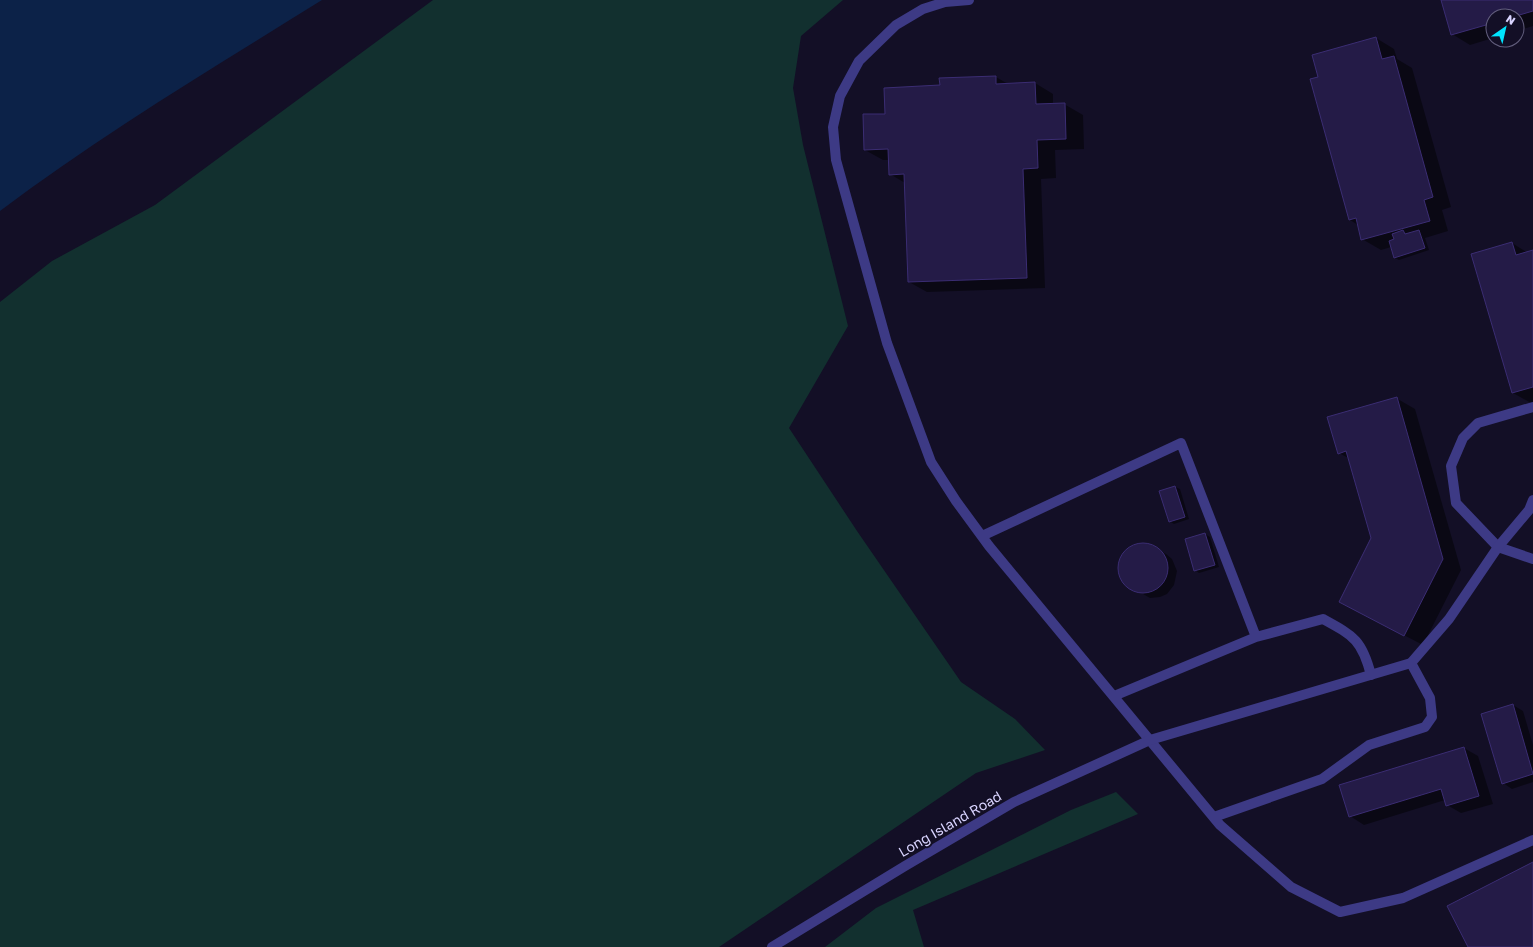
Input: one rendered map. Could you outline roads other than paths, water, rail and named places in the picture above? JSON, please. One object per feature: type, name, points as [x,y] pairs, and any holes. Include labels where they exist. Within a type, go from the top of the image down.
[{"type":"street","points":[[968,0],[945,2],[923,9],[896,25],[859,61],[840,96],[833,127],[836,160],[887,344],[932,462],[956,501],[982,536],[1220,825],[1291,887],[1340,912],[1402,898],[1533,840]]},
{"type":"street","points":[[1533,407],[1478,423],[1463,438],[1451,466],[1456,503],[1498,547],[1533,559]]},
{"type":"street","points":[[982,536],[1181,443],[1256,637]]},
{"type":"street","points":[[1214,817],[1322,779],[1369,745],[1425,727],[1432,717],[1430,698],[1411,663],[1449,619],[1498,547],[1529,510],[1533,500]]},
{"type":"street","points":[[1114,696],[1256,637],[1323,619],[1352,635],[1366,655],[1371,675]]},
{"type":"street","name":"Long Island Road","points":[[772,947],[1014,802],[1150,740],[1411,663]]},
{"type":"water","points":[[0,0],[322,0],[118,128],[0,211]]}]
